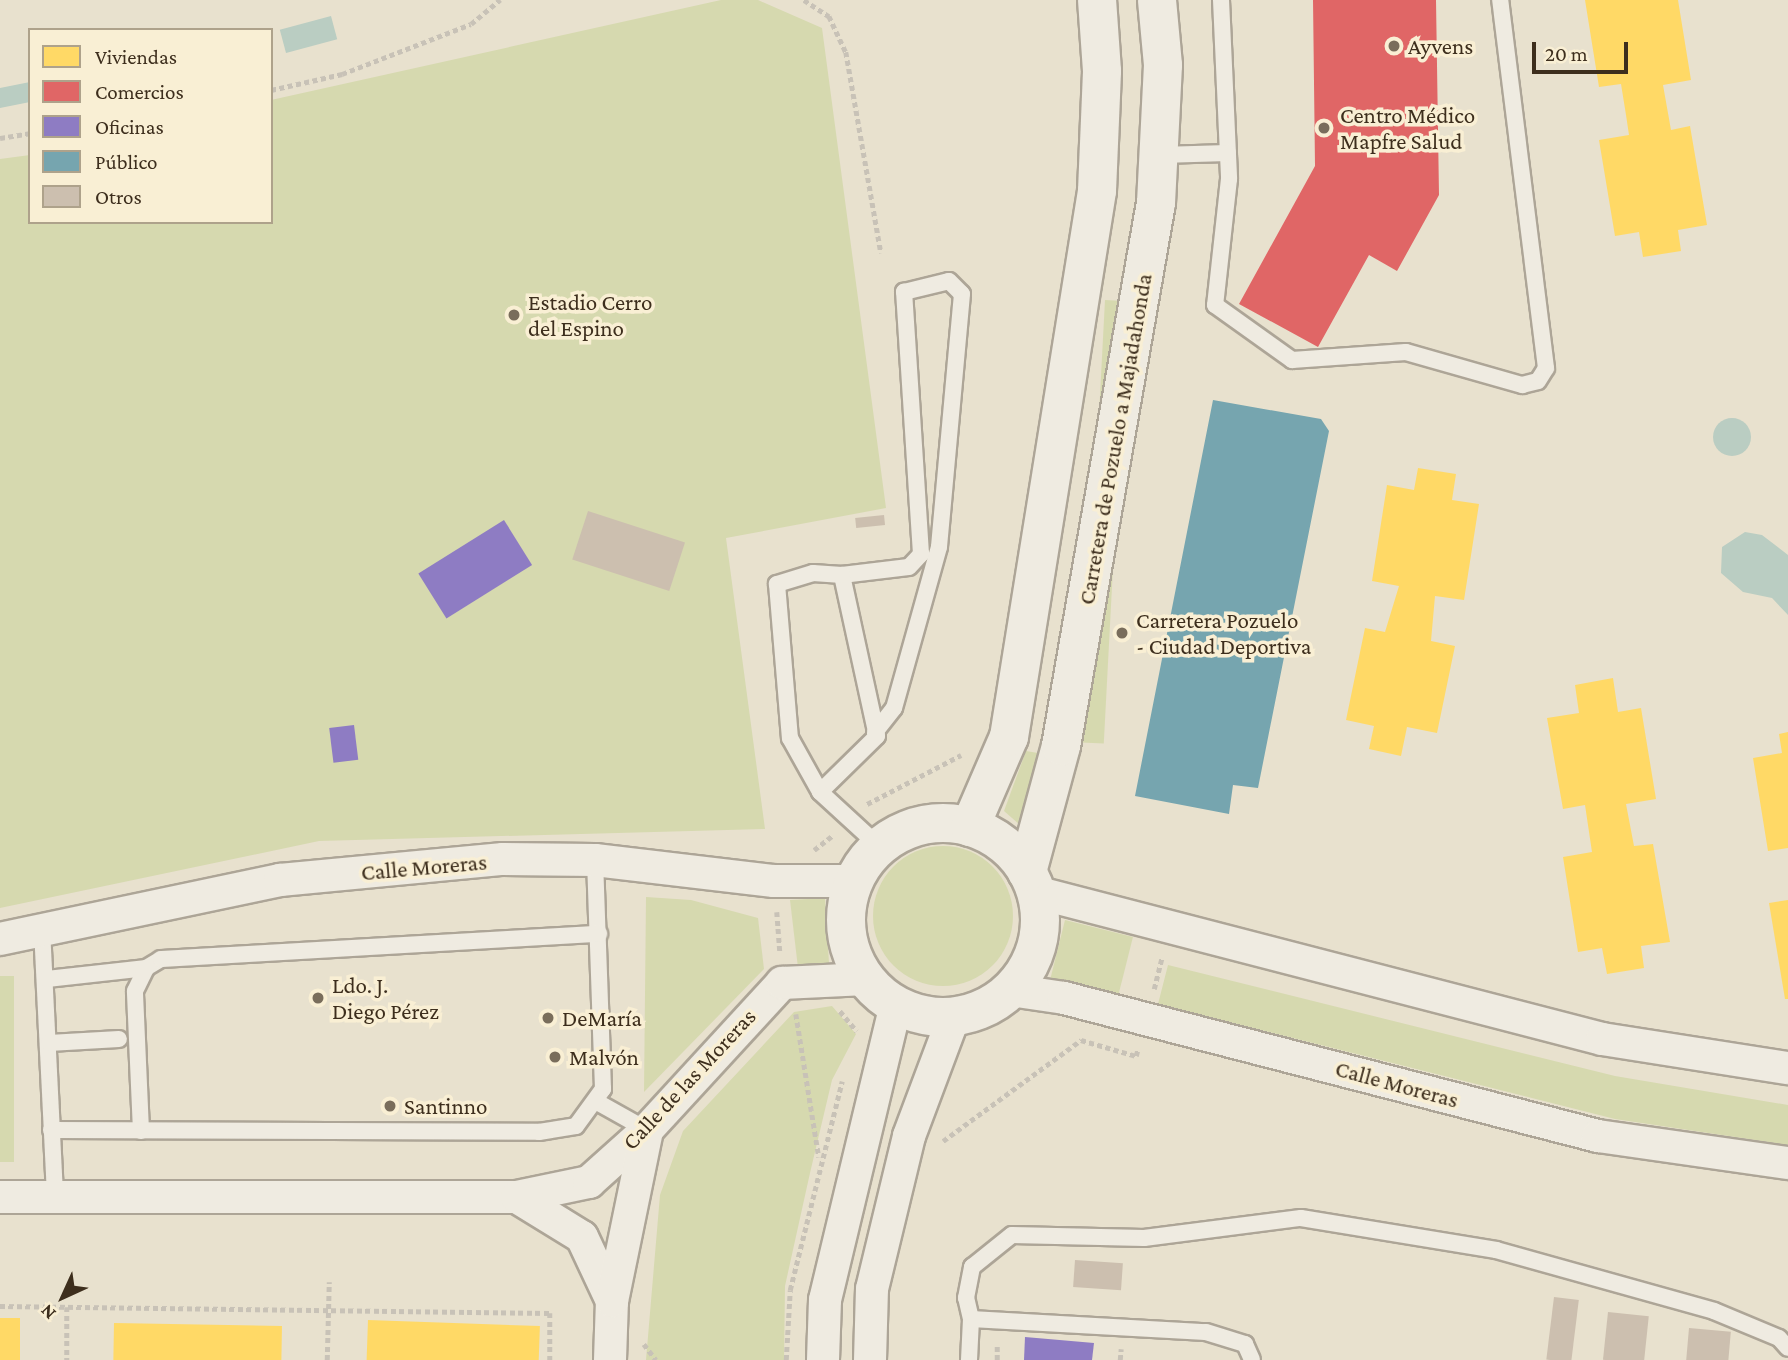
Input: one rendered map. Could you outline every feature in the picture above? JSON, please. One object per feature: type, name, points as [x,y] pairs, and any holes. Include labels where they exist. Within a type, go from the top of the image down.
[{"type":"street","points":[[970,827],[1009,737],[1097,191],[1102,71],[1097,0]]},
{"type":"street","name":"Carretera de Pozuelo a Majadahonda","points":[[1031,882],[1061,746],[1160,155],[1163,65],[1157,0]]},
{"type":"street","points":[[1031,882],[1037,944],[1010,990],[954,1016],[896,1004],[866,979],[846,932],[853,881],[879,846],[922,825],[970,827],[993,837],[1031,882],[1602,1039],[1788,1068]]},
{"type":"street","name":"Calle Moreras","points":[[0,939],[280,880],[503,859],[595,860],[774,881],[853,881]]},
{"type":"street","points":[[792,1000],[866,979]]},
{"type":"street","name":"Calle Moreras","points":[[1010,990],[1064,998],[1598,1136],[1788,1163]]},
{"type":"street","name":"Calle de las Moreras","points":[[517,1197],[589,1182],[792,1000]]},
{"type":"street","points":[[823,1360],[825,1300],[896,1004]]},
{"type":"street","points":[[870,1360],[872,1289],[909,1136],[954,1016]]},
{"type":"street","points":[[610,1360],[612,1301],[647,1130]]},
{"type":"street","points":[[0,1197],[517,1197],[582,1237],[612,1301]]},
{"type":"lane","points":[[1221,0],[1228,153],[1214,300],[1220,312],[1292,360],[1406,352],[1522,385],[1538,380],[1546,368],[1500,0]]},
{"type":"lane","points":[[1160,155],[1228,153]]},
{"type":"lane","points":[[820,792],[894,708],[939,547],[962,294],[950,281],[904,292],[921,554],[909,567],[842,575],[813,573],[777,584],[790,738],[820,792],[879,846]]},
{"type":"lane","points":[[842,575],[875,732]]},
{"type":"lane","points":[[51,1130],[539,1132],[576,1126],[597,1102],[603,1089],[595,860]]},
{"type":"lane","points":[[42,929],[47,979],[55,1197]]},
{"type":"lane","points":[[47,979],[146,968],[161,959],[599,934]]},
{"type":"lane","points":[[141,1130],[135,991],[146,968]]},
{"type":"lane","points":[[48,1043],[119,1039]]},
{"type":"lane","points":[[597,1102],[647,1130]]},
{"type":"lane","points":[[969,1360],[971,1319],[966,1298],[972,1267],[1012,1235],[1144,1238],[1301,1218],[1496,1250],[1714,1311],[1779,1338],[1788,1348]]},
{"type":"lane","points":[[971,1319],[1206,1332],[1245,1344],[1252,1360]]},
{"type":"path","points":[[273,90],[342,75],[471,24],[500,0]]},
{"type":"path","points":[[804,0],[830,16],[846,52],[881,253]]},
{"type":"path","points":[[0,138],[28,133]]},
{"type":"path","points":[[830,1172],[820,1158],[774,881],[869,802],[938,772],[969,750]]},
{"type":"path","points":[[833,1002],[860,1034],[855,1046]]},
{"type":"path","points":[[786,1360],[790,1290],[820,1158],[846,1071]]},
{"type":"path","points":[[327,1360],[329,1282]]},
{"type":"path","points":[[0,1306],[551,1313],[550,1360]]},
{"type":"path","points":[[67,1307],[67,1360]]},
{"type":"path","points":[[639,1337],[656,1360]]},
{"type":"green space","points":[[721,0],[758,0],[822,28],[886,508],[726,538],[765,829],[319,841],[0,908],[0,159],[28,155],[28,224],[273,224],[273,100]]},
{"type":"green space","points":[[1105,300],[1127,301],[1104,744],[1082,742]]},
{"type":"green space","points":[[1026,751],[1044,754],[1028,832],[1004,811]]},
{"type":"green space","points":[[943,846],[970,852],[992,867],[1007,889],[1013,916],[1007,943],[992,965],[970,980],[943,986],[916,980],[894,965],[879,943],[873,916],[879,889],[894,867],[916,852]]},
{"type":"green space","points":[[646,897],[691,900],[758,918],[764,969],[644,1092]]},
{"type":"green space","points":[[825,898],[829,963],[798,968],[790,900]]},
{"type":"green space","points":[[1065,920],[1133,937],[1118,996],[1050,979]]},
{"type":"green space","points":[[1168,965],[1615,1076],[1788,1105],[1788,1145],[1615,1119],[1158,1004]]},
{"type":"green space","points":[[0,976],[14,976],[14,1162],[0,1162]]},
{"type":"green space","points":[[832,1006],[856,1034],[832,1080],[785,1286],[784,1360],[646,1360],[660,1195],[683,1131],[794,1012]]},
{"type":"shaded area","points":[[331,16],[337,39],[286,53],[280,30]]},
{"type":"shaded area","points":[[28,82],[28,102],[0,108],[0,88]]},
{"type":"shaded area","points":[[1732,418],[1746,423],[1751,437],[1746,451],[1732,456],[1718,451],[1713,437],[1718,423]]},
{"type":"shaded area","points":[[1745,532],[1762,535],[1788,555],[1788,615],[1772,598],[1743,592],[1721,573],[1722,547]]},
{"type":"building: Viviendas","points":[[1585,0],[1678,0],[1691,80],[1663,85],[1671,130],[1690,126],[1707,225],[1678,230],[1681,251],[1643,257],[1639,232],[1615,236],[1599,140],[1629,135],[1621,84],[1599,87]]},
{"type":"building: Viviendas","points":[[1418,468],[1456,474],[1452,500],[1479,504],[1464,600],[1435,596],[1431,641],[1455,646],[1437,733],[1407,727],[1401,756],[1369,749],[1374,726],[1346,720],[1365,628],[1385,632],[1399,586],[1372,581],[1387,485],[1414,490]]},
{"type":"building: Viviendas","points":[[1613,678],[1618,712],[1641,708],[1656,799],[1626,804],[1634,846],[1653,844],[1670,942],[1641,946],[1644,968],[1607,974],[1602,948],[1578,952],[1563,857],[1592,852],[1585,805],[1563,809],[1547,718],[1579,713],[1575,685]]},
{"type":"building: Viviendas","points":[[1788,732],[1788,848],[1768,851],[1753,758],[1782,753],[1779,734]]},
{"type":"building: Viviendas","points":[[1788,900],[1788,999],[1785,999],[1769,903]]},
{"type":"building: Viviendas","points":[[0,1318],[20,1318],[20,1360],[0,1360]]},
{"type":"building: Viviendas","points":[[368,1320],[540,1326],[539,1360],[367,1360]]},
{"type":"building: Viviendas","points":[[114,1323],[282,1326],[281,1360],[113,1360]]},
{"type":"building: Comercios","points":[[1313,0],[1436,0],[1439,195],[1397,271],[1369,255],[1318,347],[1239,304],[1315,166]]},
{"type":"building: Oficinas","points":[[504,520],[532,565],[446,618],[418,574]]},
{"type":"building: Oficinas","points":[[354,725],[358,760],[333,763],[329,728]]},
{"type":"building: Oficinas","points":[[1025,1337],[1094,1343],[1092,1360],[1024,1360]]},
{"type":"building: Público","points":[[1213,400],[1321,419],[1329,431],[1258,788],[1233,785],[1229,814],[1135,796]]},
{"type":"building: Otros","points":[[588,511],[685,543],[669,591],[572,560]]},
{"type":"building: Otros","points":[[884,515],[885,525],[856,528],[855,518]]},
{"type":"building: Otros","points":[[1075,1260],[1123,1263],[1121,1290],[1073,1287]]},
{"type":"building: Otros","points":[[1554,1297],[1579,1300],[1571,1360],[1546,1360]]},
{"type":"building: Otros","points":[[1608,1312],[1649,1316],[1644,1360],[1603,1360]]},
{"type":"building: Otros","points":[[1689,1328],[1731,1332],[1728,1360],[1686,1360]]},
{"type":"place","name":"Ayvens","points":[[1394,46]]},
{"type":"place","name":"Centro Médico Mapfre Salud","points":[[1324,128]]},
{"type":"place","name":"Estadio Cerro del Espino","points":[[514,315]]},
{"type":"place","name":"Carretera Pozuelo - Ciudad Deportiva","points":[[1122,633]]},
{"type":"place","name":"Ldo. J. Diego Pérez","points":[[318,998]]},
{"type":"place","name":"DeMaría","points":[[548,1018]]},
{"type":"place","name":"Malvón","points":[[555,1057]]},
{"type":"place","name":"Santinno","points":[[390,1106]]}]
